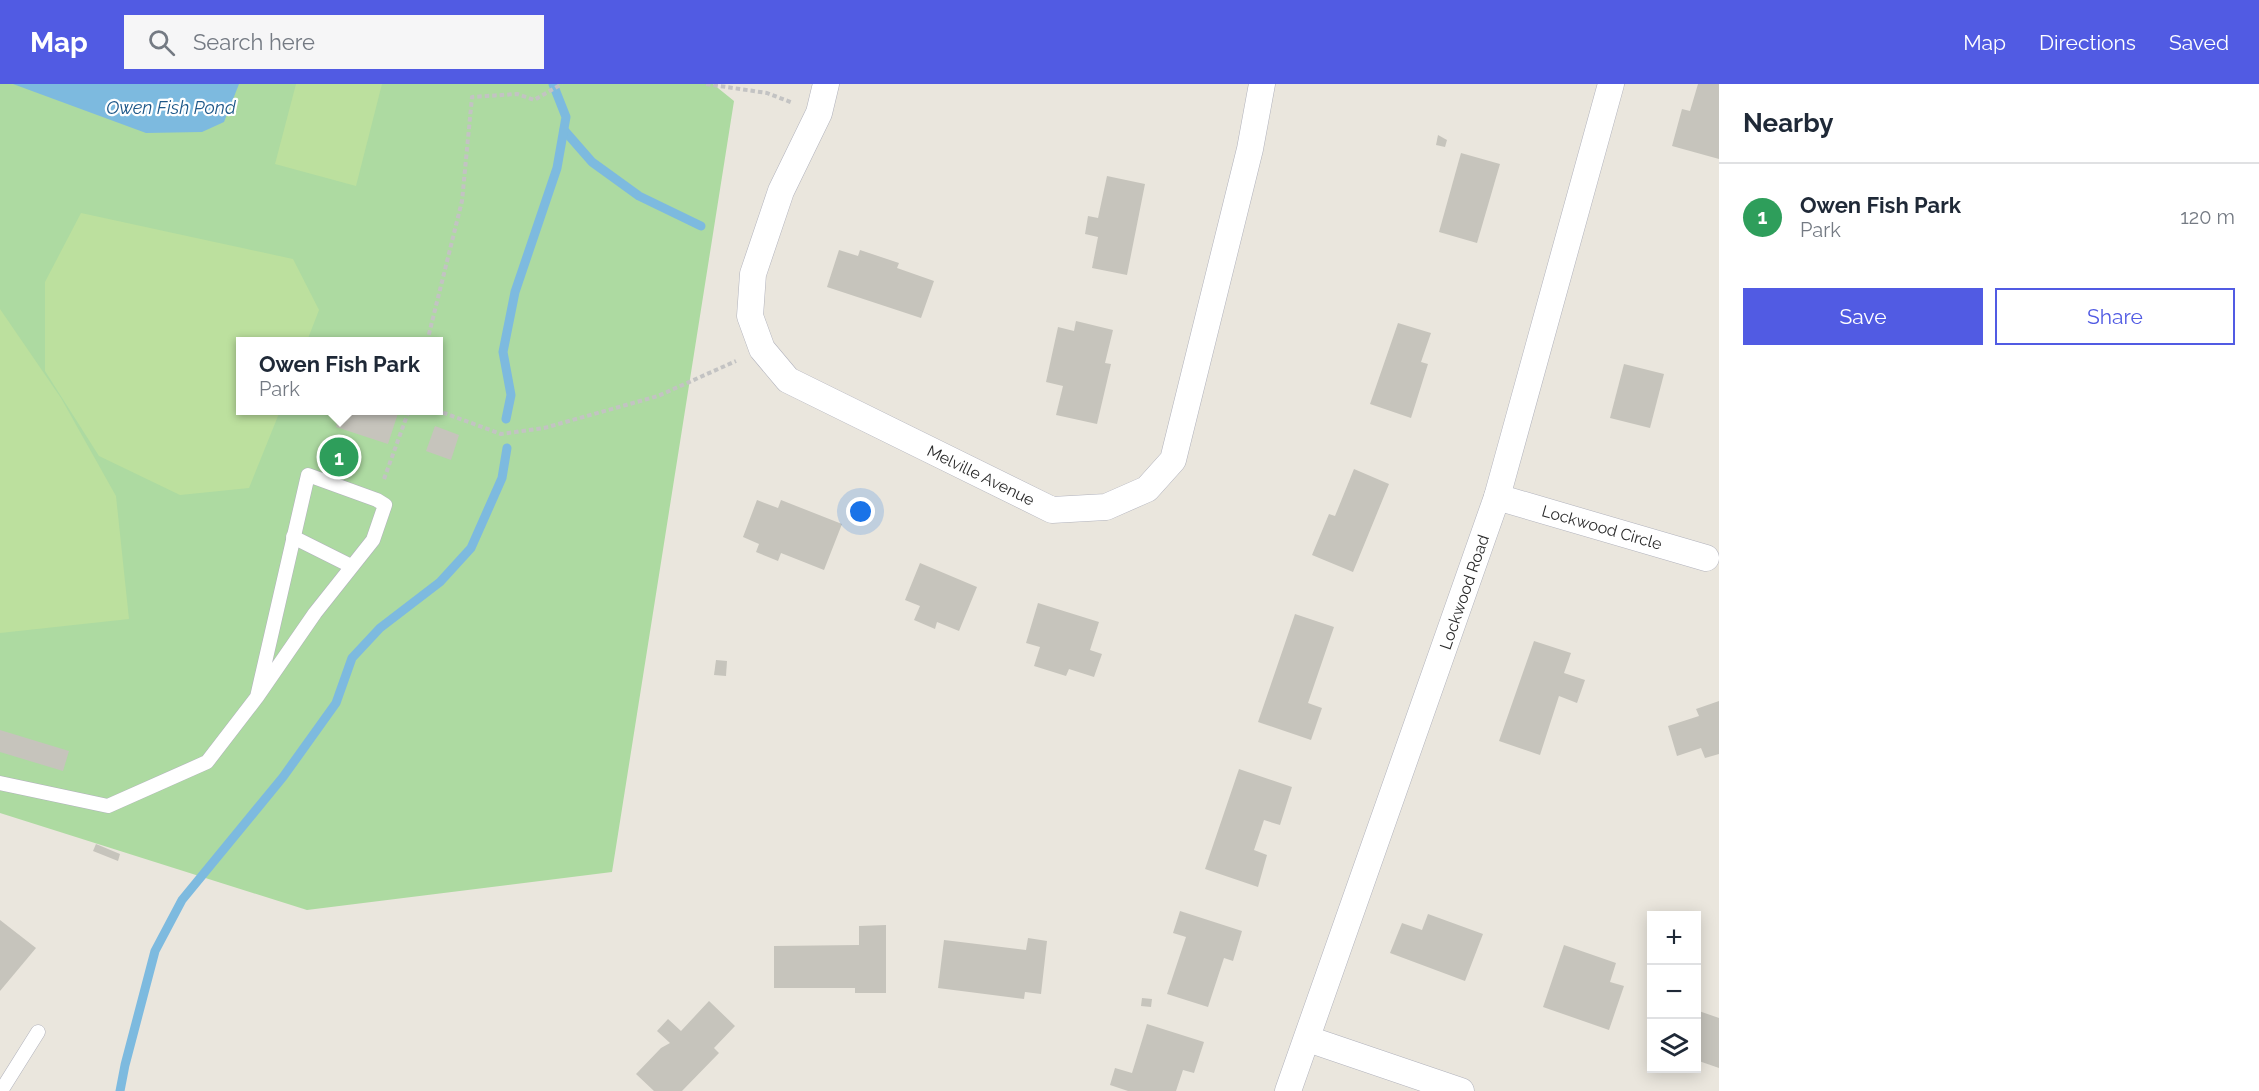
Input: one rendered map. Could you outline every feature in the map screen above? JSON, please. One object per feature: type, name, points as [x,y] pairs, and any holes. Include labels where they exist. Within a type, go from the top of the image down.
[{"type":"street","name":"Melville Avenue","points":[[826,84],[819,113],[781,191],[753,274],[750,316],[762,349],[788,380],[1052,510],[1106,507],[1147,489],[1173,460],[1250,149],[1262,84]]},
{"type":"street","name":"Lockwood Road","points":[[1288,1091],[1497,497],[1611,84]]},
{"type":"street","name":"Lockwood Circle","points":[[1497,497],[1706,558]]},
{"type":"street","points":[[1308,1039],[1461,1091]]},
{"type":"lane","points":[[0,783],[108,806],[207,762],[257,697],[315,613],[373,540],[385,505],[308,475],[257,697]]},
{"type":"lane","points":[[293,537],[351,566]]},
{"type":"lane","points":[[1,1091],[38,1032]]},
{"type":"path","points":[[428,337],[462,201],[472,97],[517,93],[537,99],[562,84]]},
{"type":"path","points":[[706,84],[767,93],[819,113]]},
{"type":"path","points":[[443,413],[501,434],[544,428],[658,396],[762,349]]},
{"type":"path","points":[[377,500],[408,415]]},
{"type":"green space","points":[[0,84],[713,84],[734,101],[612,872],[307,910],[0,813]]},
{"type":"green space","points":[[296,84],[382,84],[356,186],[275,164]]},
{"type":"green space","points":[[81,213],[293,259],[319,310],[309,337],[236,337],[236,415],[278,415],[249,488],[180,495],[99,456],[45,371],[45,282]]},
{"type":"green space","points":[[0,309],[61,398],[116,496],[129,619],[0,633]]},
{"type":"water","name":"Owen Fish Pond","points":[[13,84],[239,84],[224,122],[202,132],[146,133]]},
{"type":"building","points":[[1698,84],[1719,84],[1719,159],[1672,146],[1682,109],[1690,111]]},
{"type":"building","points":[[1438,135],[1447,140],[1445,147],[1436,145]]},
{"type":"building","points":[[1461,153],[1500,164],[1477,243],[1439,232]]},
{"type":"building","points":[[1107,176],[1145,184],[1127,275],[1092,268],[1098,237],[1085,234],[1088,216],[1098,218]]},
{"type":"building","points":[[839,250],[858,256],[860,250],[899,263],[897,268],[934,281],[921,318],[827,287]]},
{"type":"building","points":[[1076,321],[1113,330],[1105,363],[1111,364],[1097,424],[1056,415],[1063,386],[1046,382],[1058,327],[1074,331]]},
{"type":"building","points":[[1398,323],[1431,333],[1421,362],[1428,364],[1411,418],[1370,404]]},
{"type":"building","points":[[1624,364],[1664,374],[1650,428],[1610,418]]},
{"type":"building","points":[[340,415],[397,415],[388,444],[336,427]]},
{"type":"building","points":[[435,426],[459,435],[451,460],[426,451]]},
{"type":"building","points":[[1354,469],[1389,484],[1353,572],[1312,555],[1329,514],[1335,516]]},
{"type":"building","points":[[757,500],[778,508],[781,500],[842,524],[824,570],[781,553],[778,561],[756,552],[759,544],[743,537]]},
{"type":"building","points":[[920,563],[977,587],[959,631],[937,622],[935,629],[914,620],[920,606],[905,600]]},
{"type":"building","points":[[1038,603],[1099,622],[1090,650],[1102,654],[1094,677],[1069,669],[1066,676],[1034,666],[1040,647],[1026,643]]},
{"type":"building","points":[[1295,614],[1334,627],[1308,703],[1322,708],[1311,740],[1258,722]]},
{"type":"building","points":[[1534,641],[1571,653],[1564,673],[1585,680],[1577,703],[1559,696],[1540,755],[1499,741]]},
{"type":"building","points":[[716,660],[727,661],[726,676],[714,675]]},
{"type":"building","points":[[1719,701],[1719,754],[1705,758],[1701,748],[1677,756],[1668,726],[1699,716],[1696,709]]},
{"type":"building","points":[[0,730],[69,751],[63,771],[0,752]]},
{"type":"building","points":[[1239,769],[1292,787],[1280,825],[1264,820],[1254,850],[1267,855],[1258,887],[1205,869]]},
{"type":"building","points":[[96,844],[120,854],[118,861],[93,851]]},
{"type":"building","points":[[1180,911],[1242,931],[1233,961],[1224,958],[1208,1007],[1167,994],[1186,937],[1173,933]]},
{"type":"building","points":[[1428,914],[1483,934],[1465,981],[1390,953],[1402,923],[1422,930]]},
{"type":"building","points":[[0,920],[36,948],[0,991]]},
{"type":"building","points":[[886,925],[886,993],[855,993],[855,988],[774,988],[774,946],[859,945],[859,926]]},
{"type":"building","points":[[1028,938],[1047,941],[1041,994],[1025,992],[1024,999],[938,988],[944,940],[1026,950]]},
{"type":"building","points":[[1564,945],[1616,963],[1610,982],[1624,986],[1609,1030],[1543,1007]]},
{"type":"building","points":[[1142,998],[1152,999],[1151,1007],[1141,1006]]},
{"type":"building","points":[[709,1001],[735,1026],[714,1048],[719,1053],[682,1091],[654,1091],[636,1074],[661,1048],[670,1043],[657,1031],[668,1019],[681,1031]]},
{"type":"building","points":[[1701,1012],[1719,1018],[1719,1068],[1701,1062]]},
{"type":"building","points":[[1147,1024],[1204,1042],[1194,1073],[1183,1070],[1176,1091],[1128,1091],[1110,1085],[1115,1068],[1132,1073]]},
{"type":"waterway","points":[[506,419],[511,395],[503,352],[515,292],[557,168],[566,117],[553,84]]},
{"type":"waterway","points":[[564,130],[592,162],[639,196],[701,226]]},
{"type":"waterway","points":[[120,1091],[155,951],[182,900],[283,777],[336,703],[352,658],[380,628],[440,582],[471,548],[502,478],[507,448]]},
{"type":"place","name":"Owen Fish Park","points":[[339,457]]}]
